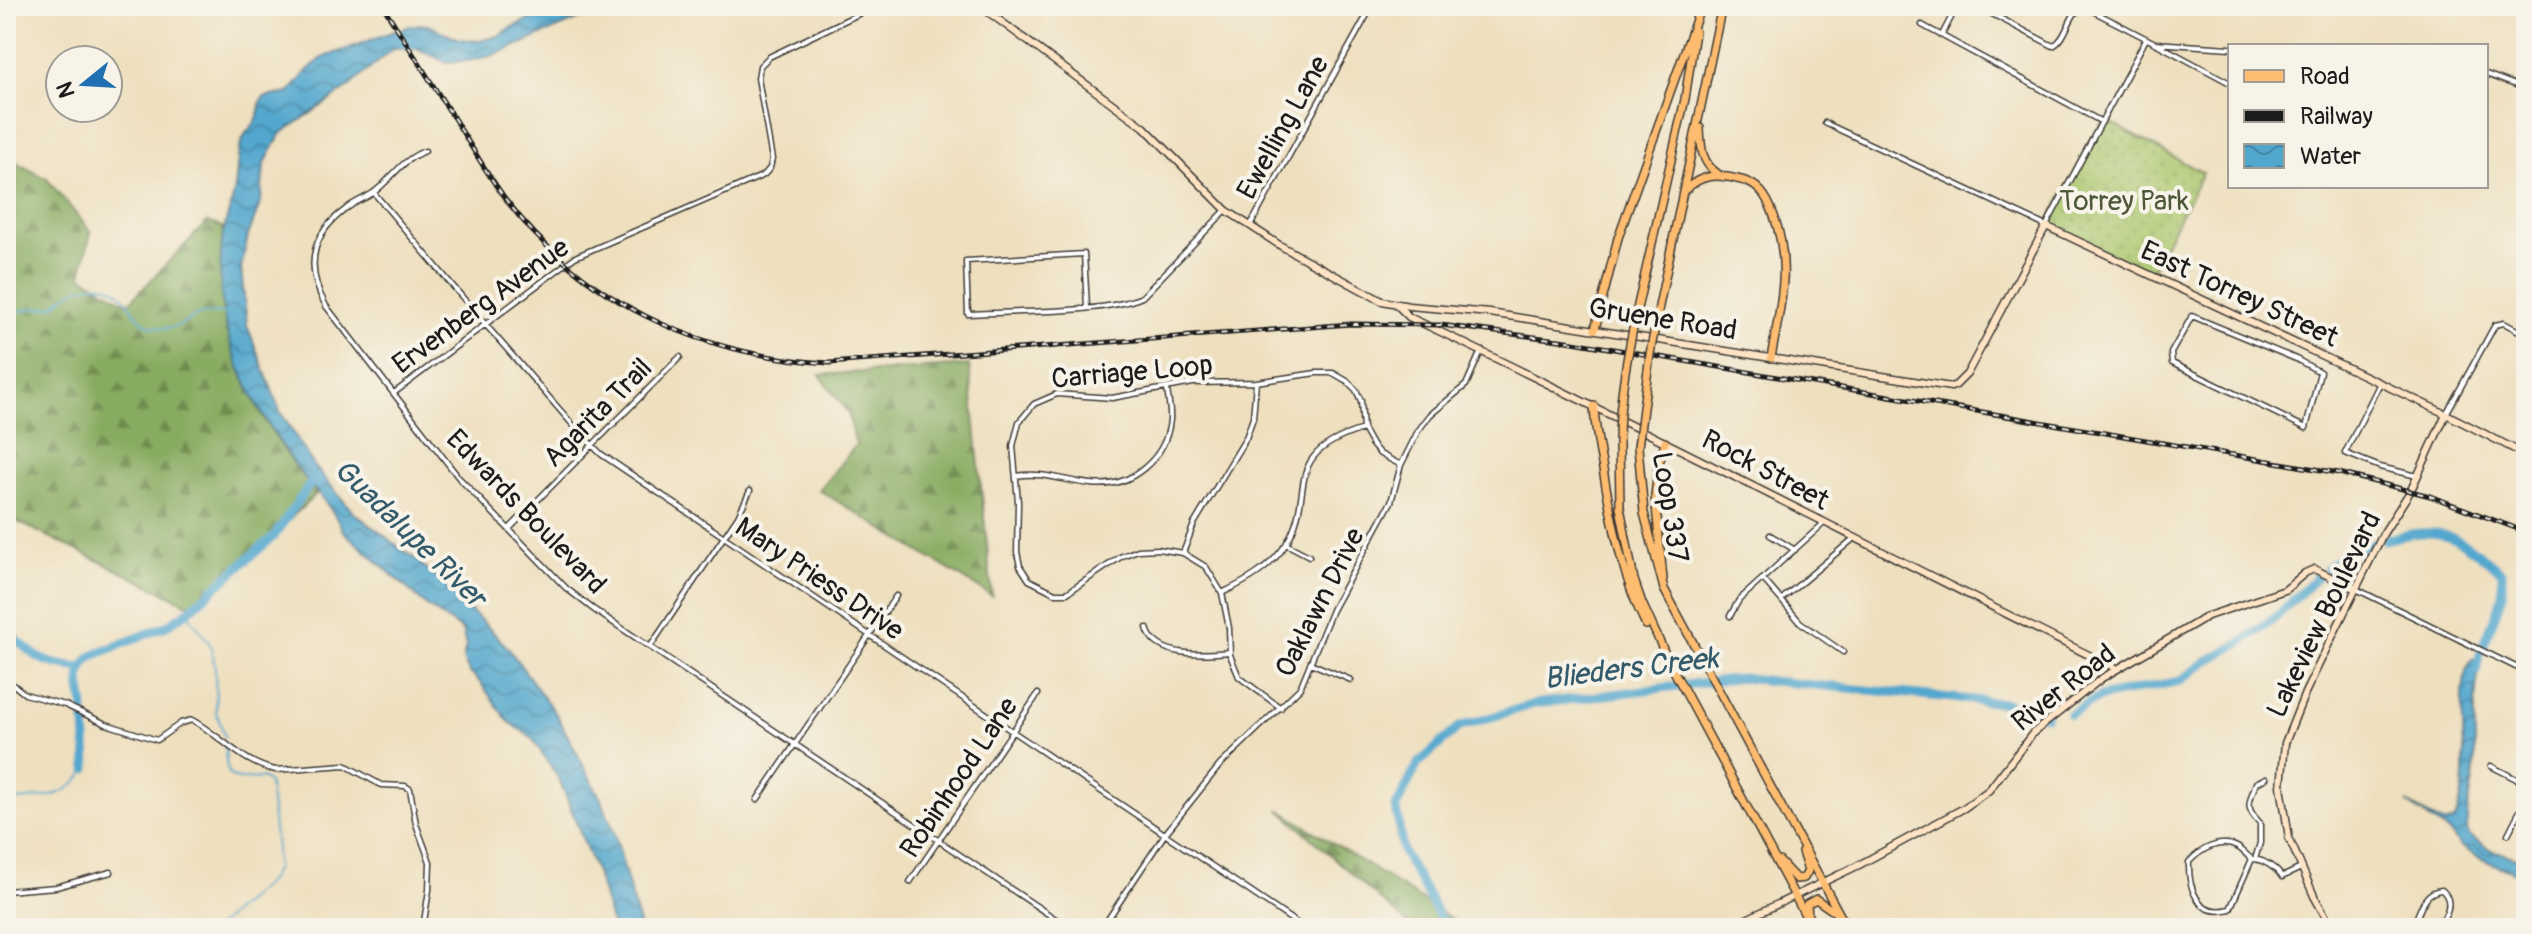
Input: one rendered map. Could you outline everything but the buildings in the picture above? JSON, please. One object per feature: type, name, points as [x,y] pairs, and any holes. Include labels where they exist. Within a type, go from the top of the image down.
[{"type":"main road","name":"Loop 337","points":[[1722,6],[1650,354],[1638,447],[1644,513],[1671,605],[1847,928]]},
{"type":"main road","name":"Loop 337","points":[[1699,10],[1685,99],[1624,374],[1619,408],[1620,507],[1631,568],[1642,603],[1668,660],[1811,926]]},
{"type":"main road","points":[[1595,329],[1618,238],[1699,10]]},
{"type":"main road","points":[[1699,119],[1704,159],[1707,166],[1719,175]]},
{"type":"main road","points":[[1684,191],[1697,179],[1719,175],[1745,180],[1763,191],[1784,250],[1784,280],[1771,358]]},
{"type":"main road","points":[[1594,406],[1616,543],[1645,623],[1668,660]]},
{"type":"main road","points":[[1664,589],[1655,496],[1665,442]]},
{"type":"main road","points":[[1771,851],[1792,876],[1804,878],[1807,865],[1795,831]]},
{"type":"main road","points":[[1811,926],[1807,904],[1813,900],[1820,900],[1841,917]]},
{"type":"street","name":"Ervenberg Avenue","points":[[394,393],[580,254],[764,175],[772,159],[758,78],[760,66],[776,53],[875,6]]},
{"type":"street","name":"Gruene Road","points":[[980,6],[1144,127],[1226,210],[1367,294],[1397,305],[1490,313],[1942,387],[1956,385],[1967,374],[2146,39]]},
{"type":"street","name":"Ewelling Lane","points":[[1250,226],[1372,6]]},
{"type":"street","points":[[1942,35],[1957,6]]},
{"type":"street","points":[[1977,6],[2053,46],[2059,43],[2076,10],[2083,6],[2228,82]]},
{"type":"street","points":[[1922,25],[2102,122]]},
{"type":"street","points":[[2155,43],[2228,48]]},
{"type":"street","points":[[2488,75],[2526,89]]},
{"type":"street","name":"East Torrey Street","points":[[1825,123],[2446,414],[2526,455]]},
{"type":"street","name":"Edwards Boulevard","points":[[425,151],[410,158],[374,193],[346,209],[324,232],[314,250],[312,266],[326,306],[459,478],[581,600],[1069,928]]},
{"type":"street","name":"Mary Priess Drive","points":[[374,193],[593,446],[1301,927]]},
{"type":"street","points":[[1087,307],[1084,254],[966,261],[968,314],[1087,307],[1130,302],[1142,297],[1226,210]]},
{"type":"street","name":"Rock Street","points":[[1397,305],[1409,317],[1594,406],[1853,539],[2117,669]]},
{"type":"street","points":[[2192,316],[2296,359],[2320,372],[2306,428],[2172,363],[2171,353],[2192,316]]},
{"type":"street","name":"Lakeview Boulevard","points":[[2330,925],[2302,868],[2285,820],[2281,786],[2283,752],[2305,693],[2383,534],[2404,501],[2446,414],[2495,325],[2507,324],[2526,335]]},
{"type":"street","points":[[2289,356],[2298,345]]},
{"type":"street","points":[[2296,359],[2298,345]]},
{"type":"street","name":"Oaklawn Drive","points":[[1102,928],[1165,834],[1220,765],[1300,688],[1332,610],[1391,502],[1401,465],[1418,431],[1430,415],[1466,385],[1481,351]]},
{"type":"street","name":"Agarita Trail","points":[[509,529],[680,357]]},
{"type":"street","name":"Carriage Loop","points":[[1183,553],[1138,550],[1122,556],[1074,590],[1055,593],[1029,580],[1020,566],[1017,552],[1018,511],[1013,446],[1022,416],[1042,399],[1063,393],[1112,398],[1193,383],[1256,382],[1333,373],[1356,390],[1361,401],[1363,429]]},
{"type":"street","points":[[1256,382],[1253,418],[1246,438],[1194,524],[1183,553],[1206,567],[1222,593],[1230,652],[1239,677],[1281,708]]},
{"type":"street","points":[[2380,383],[2345,453],[2380,467],[2417,476]]},
{"type":"street","points":[[1016,476],[1050,475],[1100,485],[1137,474],[1151,463],[1164,442],[1170,420],[1166,388]]},
{"type":"street","points":[[1222,593],[1248,581],[1267,567],[1286,544],[1295,519],[1302,477],[1325,445],[1363,429],[1380,454],[1401,465]]},
{"type":"street","points":[[650,647],[724,537],[750,491]]},
{"type":"street","points":[[1730,616],[1739,600],[1824,523]]},
{"type":"street","points":[[1770,535],[1795,550]]},
{"type":"street","points":[[1781,599],[1853,539]]},
{"type":"street","points":[[1286,544],[1309,556]]},
{"type":"street","name":"River Road","points":[[1728,928],[1974,802],[1995,783],[2033,733],[2096,682],[2213,613],[2285,590],[2310,570],[2319,569],[2356,589]]},
{"type":"street","points":[[1763,579],[1800,622],[1843,652]]},
{"type":"street","points":[[2356,589],[2526,672]]},
{"type":"street","points":[[757,800],[896,596]]},
{"type":"street","points":[[1147,628],[1150,638],[1157,645],[1174,650],[1206,654],[1230,652]]},
{"type":"street","points":[[1310,663],[1351,680]]},
{"type":"street","points":[[6,679],[25,694],[65,705],[149,739],[157,740],[181,723],[192,720],[250,761],[266,768],[345,765],[381,785],[405,786],[410,789],[416,824],[430,862],[423,928]]},
{"type":"street","name":"Robinhood Lane","points":[[910,882],[1038,694]]},
{"type":"street","points":[[2491,766],[2526,784]]},
{"type":"street","points":[[2266,778],[2256,783],[2248,806],[2249,813],[2260,823],[2260,843],[2254,859],[2230,909],[2208,907],[2194,896],[2188,880],[2189,862],[2200,850],[2228,845],[2238,847],[2254,859],[2273,867],[2282,877],[2302,868]]},
{"type":"street","points":[[2508,834],[2526,799]]},
{"type":"street","points":[[6,891],[56,887],[111,872]]},
{"type":"street","points":[[2419,928],[2416,919],[2427,896],[2442,890],[2450,899],[2450,904],[2437,928]]},
{"type":"street","points":[[2321,928],[2330,925]]},
{"type":"green space","name":"Torrey Park","points":[[2104,119],[2203,173],[2149,274],[2046,226]]},
{"type":"green space","points":[[6,157],[47,179],[91,232],[81,275],[128,304],[207,222],[222,227],[223,307],[235,356],[271,430],[317,493],[277,532],[190,605],[6,516]]},
{"type":"green space","points":[[969,365],[992,596],[819,490],[856,445],[848,413],[820,375]]},
{"type":"green space","points":[[1279,809],[1466,928],[1412,928]]},
{"type":"water","points":[[561,6],[610,6],[495,55],[468,61],[445,62],[419,49],[393,49],[345,90],[282,133],[264,165],[261,201],[248,236],[241,268],[247,325],[280,411],[314,466],[353,512],[418,561],[484,623],[508,648],[558,717],[602,801],[614,831],[640,928],[613,928],[598,878],[560,781],[532,738],[508,721],[469,672],[463,659],[466,646],[462,630],[428,607],[343,531],[327,504],[293,462],[245,382],[226,328],[221,299],[223,234],[234,193],[239,153],[246,133],[257,119],[264,97],[289,93],[322,58],[397,30],[419,24],[429,25],[459,39],[479,41],[498,36]]},
{"type":"water","points":[[2472,659],[2481,663],[2476,690],[2474,772],[2468,835],[2488,848],[2526,862],[2526,878],[2460,846],[2450,833],[2407,803],[2444,824],[2455,820],[2464,777],[2464,681]]},
{"type":"waterway","points":[[6,329],[21,311],[54,306],[68,294],[94,285],[103,285],[120,293],[144,322],[155,327],[176,326],[204,313],[225,314]]},
{"type":"waterway","name":"Guadalupe River","points":[[84,710],[80,675],[92,656],[166,626],[187,612],[274,536],[315,477]]},
{"type":"waterway","name":"Blieders Creek","points":[[2385,540],[2422,533],[2449,536],[2502,572],[2502,597],[2483,647]]},
{"type":"waterway","name":"Blieders Creek","points":[[2327,568],[2372,543]]},
{"type":"waterway","name":"Blieders Creek","points":[[2070,714],[2100,697],[2180,681],[2277,616],[2319,575]]},
{"type":"waterway","points":[[187,612],[210,644],[215,666],[216,712],[225,737]]},
{"type":"waterway","points":[[6,630],[39,658],[81,668]]},
{"type":"waterway","name":"Blieders Creek","points":[[2477,671],[2480,654]]},
{"type":"waterway","name":"Blieders Creek","points":[[1446,928],[1403,852],[1396,807],[1418,764],[1459,727],[1534,704],[1741,678],[2005,703],[2046,716]]},
{"type":"waterway","points":[[85,719],[87,769]]},
{"type":"waterway","points":[[216,928],[270,880],[276,868],[269,783],[262,778],[232,777],[227,767],[225,746]]},
{"type":"waterway","points":[[6,801],[52,796],[70,787],[87,769]]},
{"type":"railway","points":[[383,6],[491,178],[535,234],[570,267],[608,294],[648,317],[735,349],[829,363],[1351,324],[1441,325],[1567,341],[2339,473],[2430,496],[2526,532]]}]
